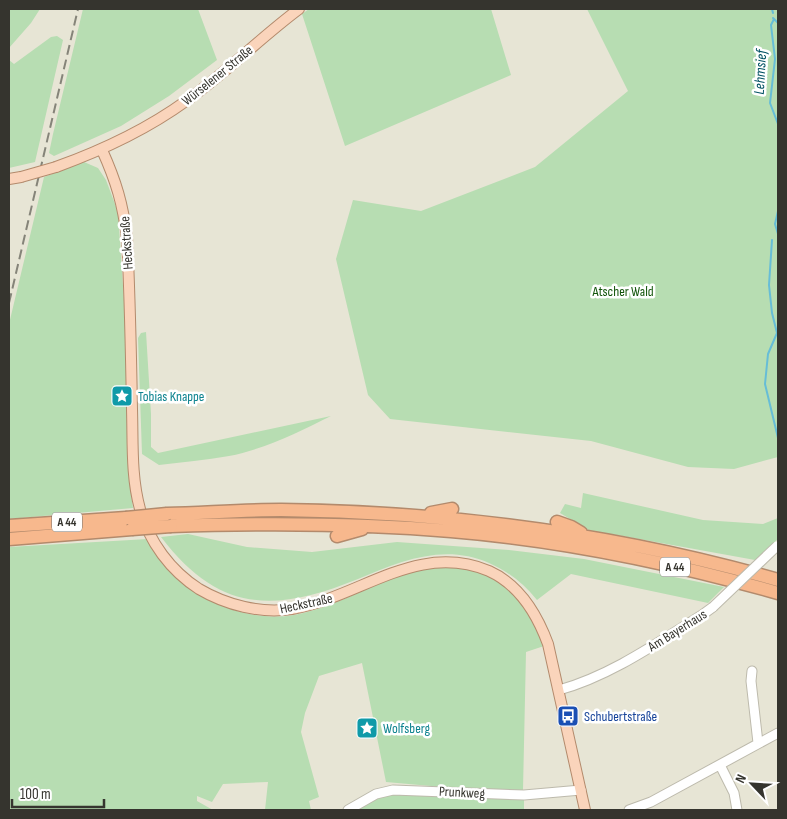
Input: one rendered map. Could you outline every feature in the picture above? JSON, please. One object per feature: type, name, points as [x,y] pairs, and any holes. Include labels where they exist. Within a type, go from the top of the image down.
[{"type":"highway","points":[[416,516],[452,509]]},
{"type":"highway","name":"A 44","points":[[173,522],[279,510],[416,516],[516,526],[590,538],[719,563],[778,580]]},
{"type":"highway","points":[[173,522],[229,533]]},
{"type":"highway","name":"A 44","points":[[9,526],[173,522],[268,523],[452,531],[588,550],[716,576],[778,593]]},
{"type":"highway","points":[[557,522],[571,527],[590,538]]},
{"type":"highway","name":"A 44","points":[[9,539],[129,524]]},
{"type":"highway","points":[[337,536],[371,526]]},
{"type":"main road","name":"Würselener Straße","points":[[9,179],[56,167],[102,150],[131,136],[186,101],[299,9]]},
{"type":"main road","name":"Heckstraße","points":[[102,150],[118,186],[124,210],[127,238],[133,455],[137,494],[146,524],[163,556],[190,583],[211,596],[248,608],[268,610],[290,609],[334,598],[413,566],[436,562],[456,562],[475,566],[497,575],[522,596],[542,626],[559,690],[585,810]]},
{"type":"street","name":"Am Bayerhaus","points":[[559,690],[578,684],[632,658],[702,615],[713,607],[778,545]]},
{"type":"street","points":[[752,671],[751,681],[758,743]]},
{"type":"street","points":[[629,810],[651,802],[778,733]]},
{"type":"street","points":[[720,765],[734,793],[737,810]]},
{"type":"street","name":"Prunkweg","points":[[348,810],[376,794],[393,790],[524,795],[581,790]]},
{"type":"green space","points":[[9,9],[40,9],[31,23],[9,48]]},
{"type":"green space","points":[[83,9],[198,9],[217,60],[169,96],[121,126],[54,156],[49,153]]},
{"type":"green space","points":[[309,9],[491,9],[511,75],[345,146],[302,14]]},
{"type":"green space","name":"Atscher Wald","points":[[587,9],[778,9],[778,457],[734,469],[688,467],[591,441],[390,419],[368,395],[336,259],[353,200],[421,211],[535,167],[628,91]]},
{"type":"green space","points":[[57,36],[63,40],[35,162],[9,168],[9,60],[14,64],[51,37]]},
{"type":"green space","points":[[84,162],[98,168],[106,180],[118,212],[126,330],[133,508],[9,519],[9,324],[44,177]]},
{"type":"green space","points":[[146,332],[151,447],[158,453],[331,416],[282,439],[242,453],[159,465],[142,454],[138,338],[141,333]]},
{"type":"green space","points":[[583,493],[703,520],[763,524],[778,518],[778,539],[755,560],[592,532],[560,513],[565,504],[581,508]]},
{"type":"green space","points":[[188,534],[247,547],[312,552],[397,542],[509,550],[584,559],[724,587],[708,603],[571,574],[537,600],[515,578],[489,563],[472,557],[439,555],[406,561],[328,590],[300,597],[274,601],[250,599],[227,593],[204,580],[183,562],[161,537]]},
{"type":"green space","points":[[148,539],[183,581],[200,595],[229,609],[262,616],[294,615],[318,609],[388,580],[412,572],[436,568],[461,568],[486,575],[506,587],[515,595],[529,614],[544,646],[526,652],[523,790],[476,790],[386,782],[362,663],[319,676],[305,713],[301,732],[319,797],[309,801],[311,810],[265,810],[268,782],[223,784],[212,802],[197,796],[197,801],[213,810],[9,810],[9,547]]},
{"type":"green space","points":[[390,794],[524,796],[524,810],[355,810],[378,796]]},
{"type":"waterway","name":"Lehmsief","points":[[772,9],[773,13]]},
{"type":"waterway","name":"Lehmsief","points":[[773,18],[778,23]]},
{"type":"waterway","name":"Lehmsief","points":[[774,19],[771,25],[775,59],[770,103],[778,124]]},
{"type":"waterway","name":"Lehmsief","points":[[778,211],[775,224],[778,234]]},
{"type":"waterway","points":[[772,240],[769,285],[772,313],[777,333],[768,354],[765,384],[778,438]]},
{"type":"railway","points":[[9,303],[78,9]]},
{"type":"place","name":"Tobias Knappe","points":[[122,396]]},
{"type":"place","name":"Schubertstraße","points":[[568,716]]},
{"type":"place","name":"Wolfsberg","points":[[367,728]]}]
